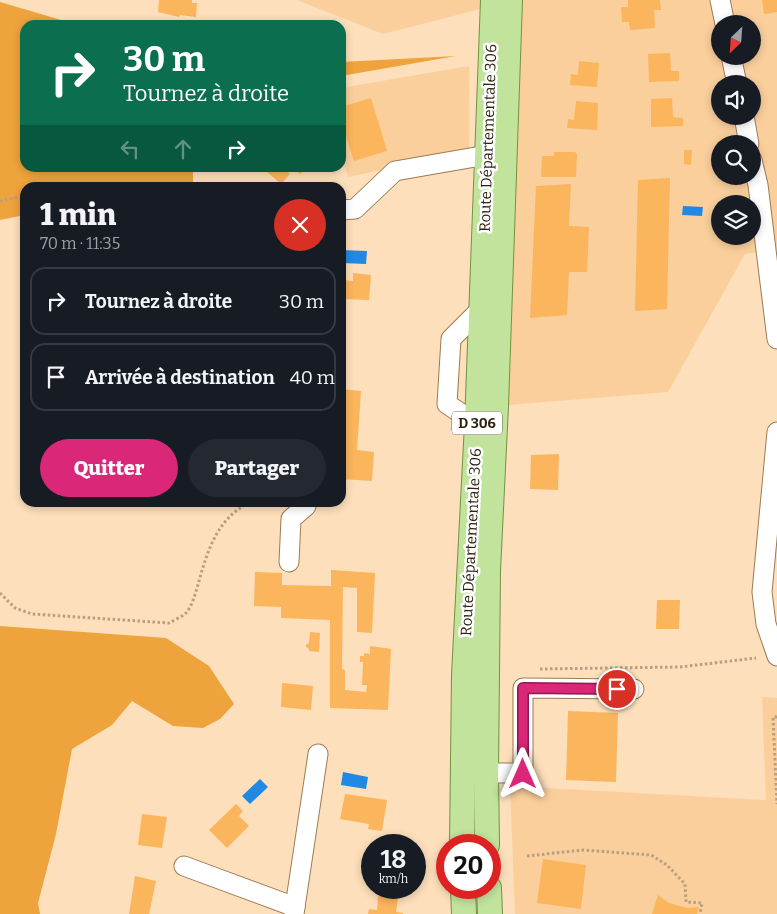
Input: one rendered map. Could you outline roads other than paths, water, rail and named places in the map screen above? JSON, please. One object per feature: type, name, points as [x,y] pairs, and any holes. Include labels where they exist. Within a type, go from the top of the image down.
[{"type":"main road","name":"Route Départementale 306","points":[[462,834],[464,675],[477,424],[493,0]]},
{"type":"main road","name":"Route Départementale 306","points":[[488,834],[486,773],[488,571],[510,0]]},
{"type":"main road","points":[[463,899],[464,914]]},
{"type":"main road","points":[[489,899],[490,914]]},
{"type":"street","points":[[720,0],[723,15]]},
{"type":"street","points":[[346,210],[355,209],[395,171],[487,155]]},
{"type":"street","points":[[758,185],[777,339]]},
{"type":"street","points":[[777,432],[762,592],[766,624],[777,656]]},
{"type":"street","points":[[289,562],[291,519],[305,507]]},
{"type":"street","points":[[486,773],[523,774],[523,688],[634,689]]},
{"type":"street","points":[[184,866],[294,910],[318,754]]},
{"type":"water","points":[[683,206],[703,207],[702,216],[682,215]]},
{"type":"water","points":[[346,250],[367,251],[366,264],[346,263]]},
{"type":"water","points":[[343,772],[368,777],[366,789],[341,785]]},
{"type":"water","points":[[260,779],[268,787],[250,804],[242,796]]}]
